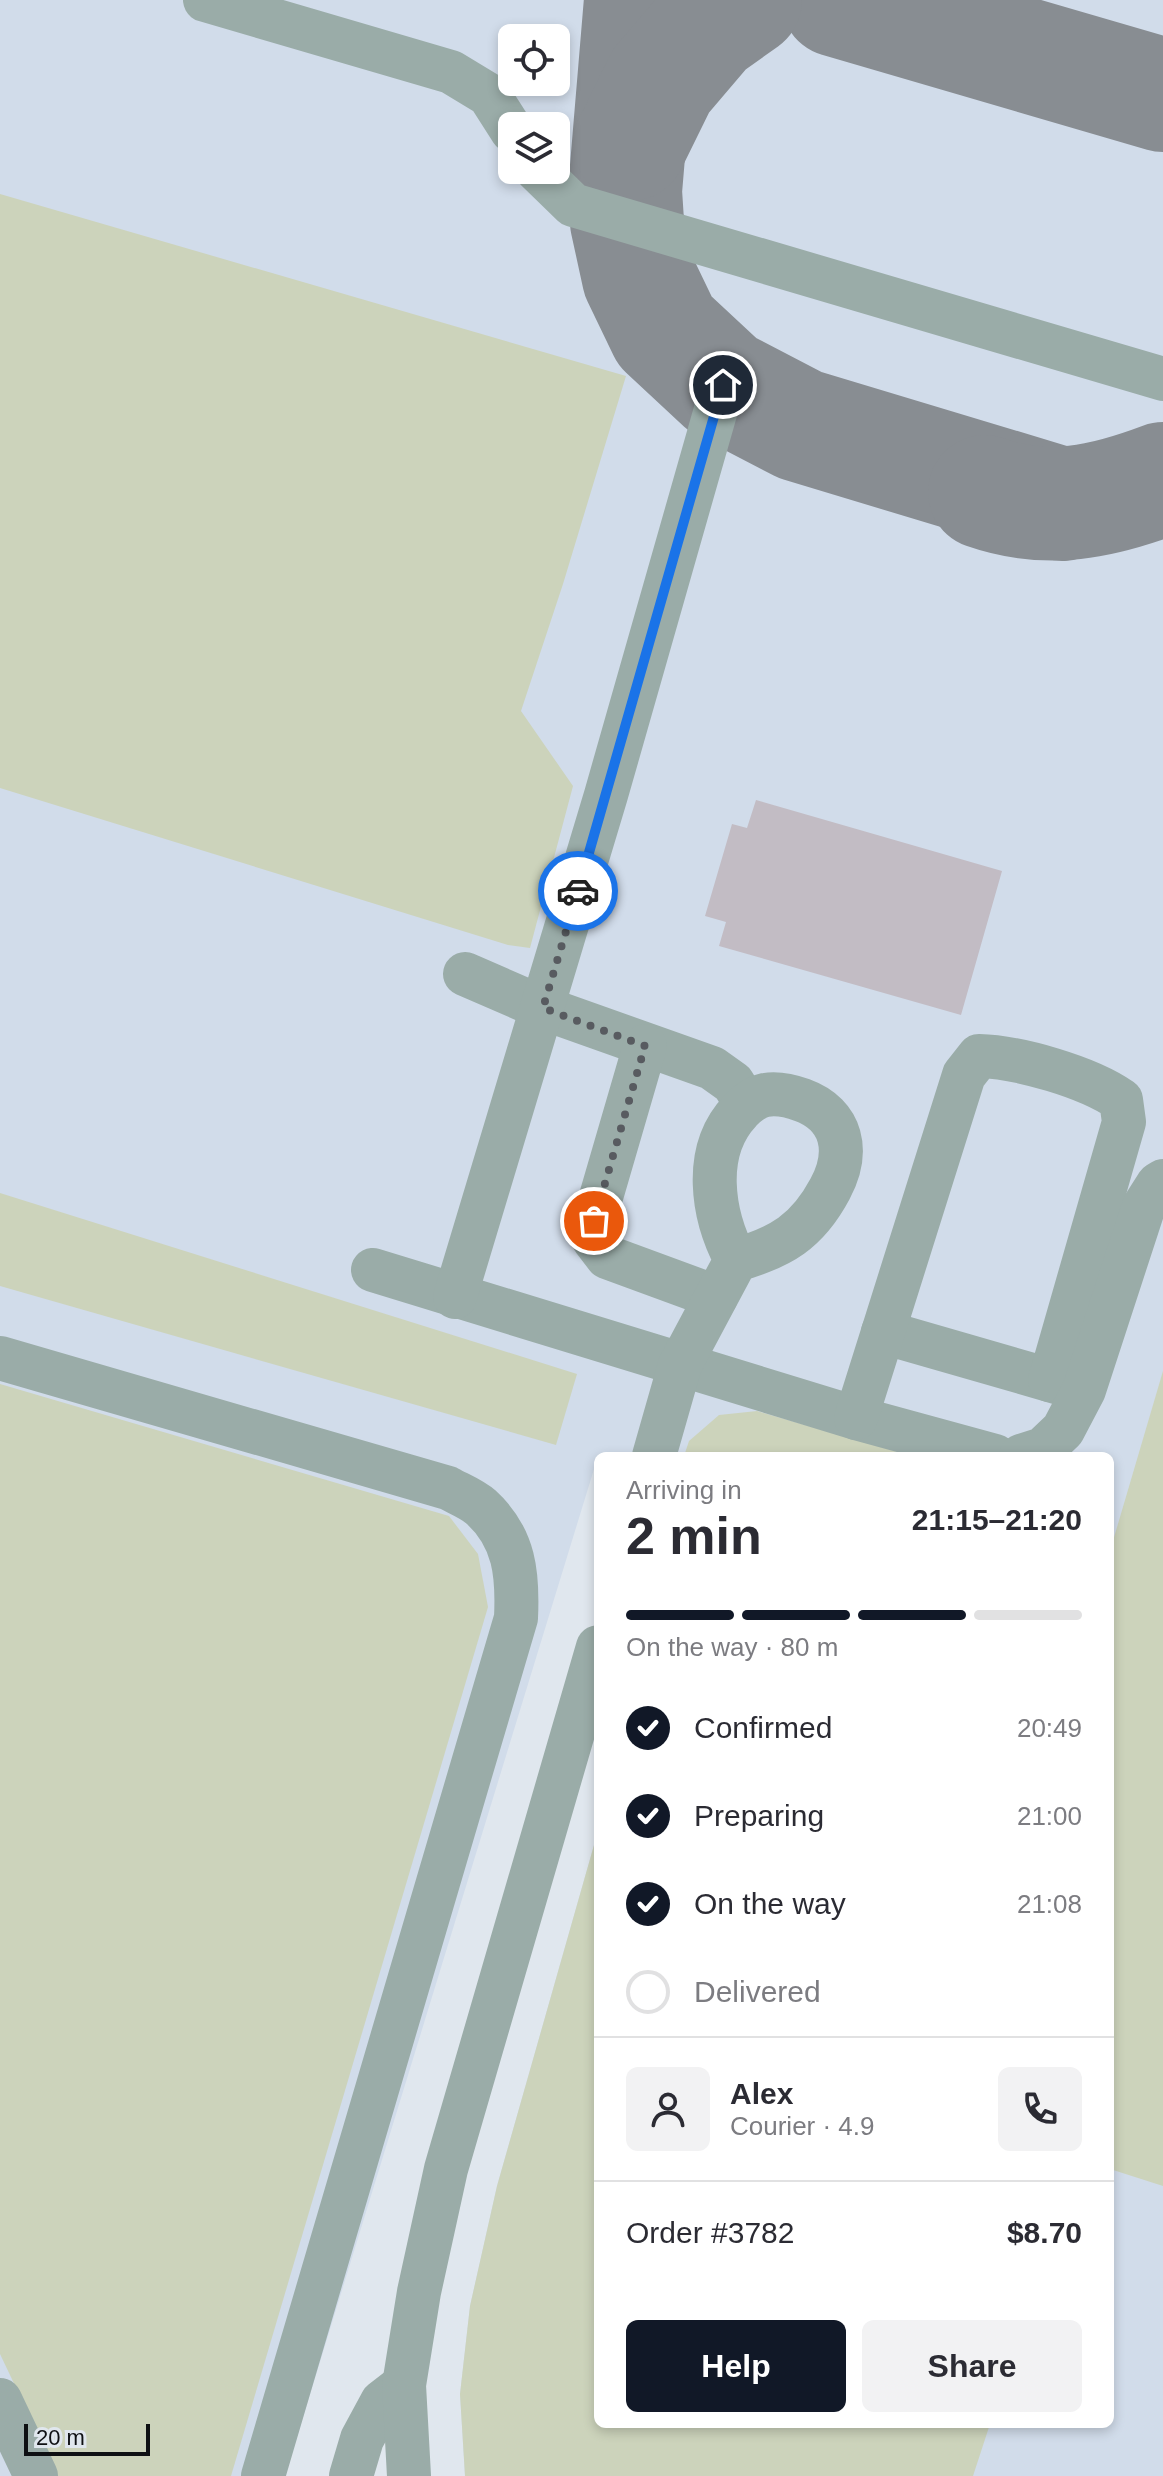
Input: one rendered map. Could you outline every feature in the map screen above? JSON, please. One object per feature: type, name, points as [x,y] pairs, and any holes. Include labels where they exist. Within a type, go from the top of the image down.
[{"type":"street","points":[[205,0],[451,72],[489,95],[500,112]]},
{"type":"street","points":[[551,184],[573,205],[1163,379]]},
{"type":"street","points":[[455,1297],[543,1008],[723,385]]},
{"type":"street","points":[[465,974],[543,1008],[712,1068],[733,1083],[746,1104]]},
{"type":"street","points":[[645,1046],[594,1221],[594,1240],[607,1257],[726,1278]]},
{"type":"street","points":[[856,1418],[964,1075],[979,1056],[1003,1056],[1101,1086],[1121,1100],[1124,1122],[1067,1385],[1063,1430],[1043,1449],[1034,1452]]},
{"type":"street","points":[[655,1452],[680,1365],[726,1278],[793,1236],[817,1214],[834,1181],[840,1159],[840,1140],[833,1121],[817,1105],[792,1096],[766,1095],[746,1104],[729,1121],[719,1146],[714,1179],[717,1209],[725,1239],[726,1278]]},
{"type":"street","points":[[1067,1385],[1144,1206],[1163,1181]]},
{"type":"street","points":[[373,1270],[856,1418],[980,1452]]},
{"type":"street","points":[[883,1332],[1067,1385]]},
{"type":"street","points":[[0,1358],[448,1488],[480,1506],[505,1535],[518,1577],[516,1618],[263,2476]]},
{"type":"street","points":[[409,2476],[404,2385],[419,2292],[446,2169],[594,1661]]},
{"type":"street","points":[[351,2476],[362,2439],[382,2402],[404,2385]]},
{"type":"street","points":[[0,2400],[36,2476]]},
{"type":"shaded area","points":[[0,0],[1163,0],[1163,2476],[465,2476],[460,2394],[470,2306],[497,2186],[594,1845],[594,2428],[1114,2428],[1114,1452],[594,1452],[594,1469],[285,2476],[0,2476]]},
{"type":"green space","points":[[0,194],[626,376],[521,711],[573,786],[530,948],[508,945],[0,788]]},
{"type":"green space","points":[[0,1193],[577,1374],[556,1445],[0,1286]]},
{"type":"green space","points":[[1163,1371],[1163,2186],[1114,2170],[1114,1537]]},
{"type":"green space","points":[[0,1384],[449,1516],[478,1554],[488,1607],[231,2476],[58,2476],[0,2354]]},
{"type":"green space","points":[[757,1411],[898,1452],[685,1452],[689,1441],[719,1415]]},
{"type":"green space","points":[[594,1845],[594,2428],[989,2428],[973,2476],[465,2476],[460,2394],[470,2306],[497,2186]]},
{"type":"building","points":[[756,800],[1002,871],[961,1015],[719,946],[726,922],[705,916],[732,824],[747,828]]},
{"type":"taxiway","points":[[641,0],[625,191],[627,222],[639,277],[665,331],[723,385],[800,425],[1062,504]]},
{"type":"taxiway","points":[[630,144],[661,81],[707,27],[745,0]]},
{"type":"taxiway","points":[[838,0],[1163,95]]},
{"type":"taxiway","points":[[985,492],[1008,499],[1053,504],[1096,499],[1163,479]]},
{"type":"way so far","points":[[578,891],[543,1008],[645,1046],[594,1221]]},
{"type":"route","points":[[578,891],[723,385]]}]
